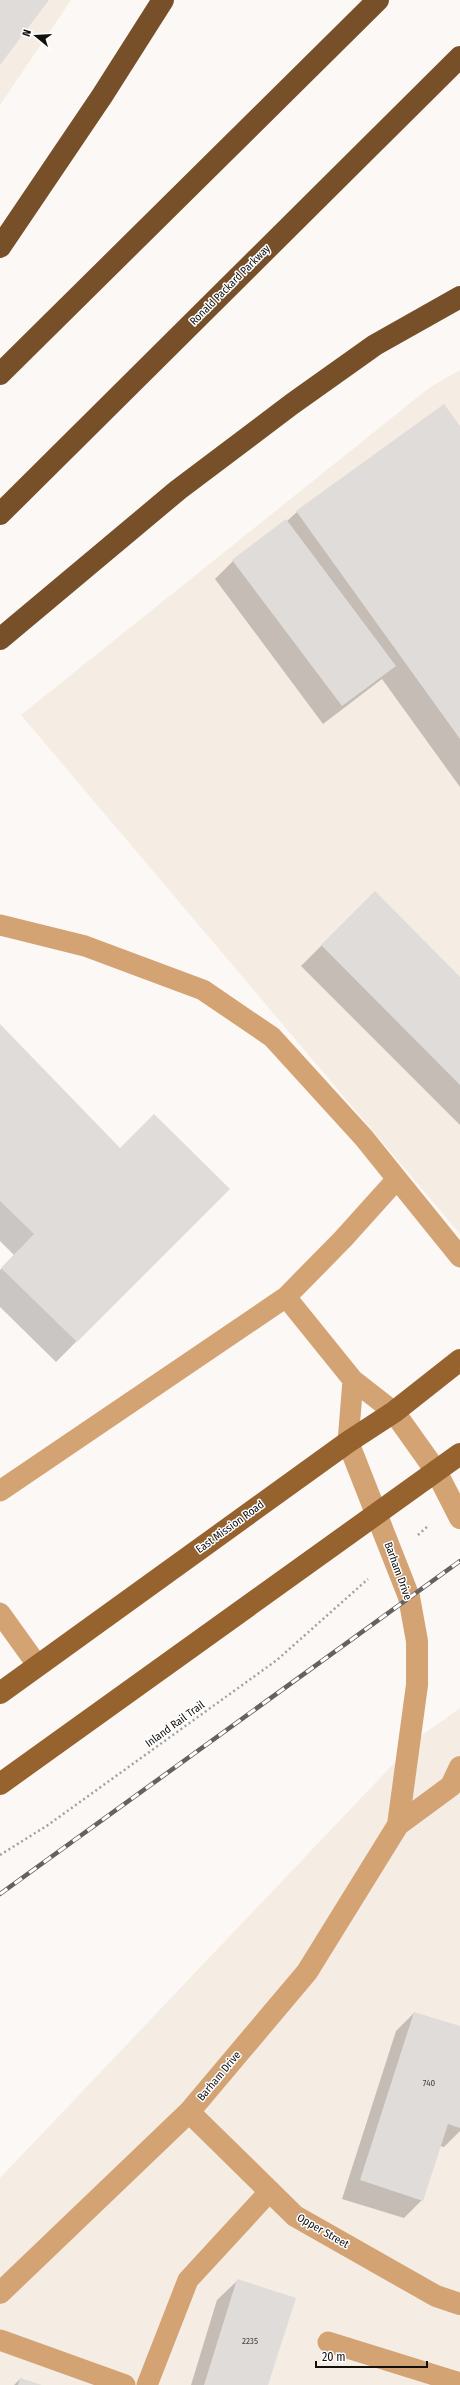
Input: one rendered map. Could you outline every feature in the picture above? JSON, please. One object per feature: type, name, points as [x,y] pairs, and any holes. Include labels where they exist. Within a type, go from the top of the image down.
[{"type":"highway","points":[[0,247],[102,96],[163,0]]},
{"type":"highway","points":[[0,374],[378,0]]},
{"type":"highway","name":"Ronald Packard Parkway","points":[[0,514],[460,56]]},
{"type":"highway","points":[[0,639],[178,490],[292,404],[375,345],[460,297]]},
{"type":"main road","name":"East Mission Road","points":[[0,1693],[348,1442],[394,1412],[460,1360]]},
{"type":"main road","points":[[0,1784],[460,1454]]},
{"type":"street","points":[[394,1412],[436,1472],[460,1518]]},
{"type":"street","name":"Barham Drive","points":[[348,1442],[409,1597],[418,1641],[417,1685],[398,1825]]},
{"type":"street","name":"Barham Drive","points":[[0,2293],[189,2112],[307,1972],[398,1825],[451,1786],[460,1767]]},
{"type":"street","name":"Opper Street","points":[[189,2112],[295,2216],[436,2296],[460,2304]]},
{"type":"lane","points":[[0,925],[85,946],[203,990],[272,1037],[364,1138],[460,1257]]},
{"type":"lane","points":[[0,1491],[286,1297],[343,1239],[397,1179]]},
{"type":"lane","points":[[286,1297],[353,1380],[394,1412]]},
{"type":"lane","points":[[348,1442],[353,1380]]},
{"type":"lane","points":[[0,1613],[38,1666]]},
{"type":"lane","points":[[147,2385],[188,2280],[270,2191]]},
{"type":"lane","points":[[0,2340],[125,2385]]},
{"type":"lane","points":[[328,2342],[460,2383]]},
{"type":"path","name":"Inland Rail Trail","points":[[0,1855],[54,1820],[277,1660],[308,1635],[350,1594]]},
{"type":"shaded area","points":[[0,0],[71,0],[0,105]]},
{"type":"shaded area","points":[[460,370],[460,1234],[21,715],[429,388]]},
{"type":"shaded area","points":[[460,1708],[460,2385],[0,2385],[0,2178],[418,1738]]},
{"type":"building","points":[[0,0],[49,0],[0,65]]},
{"type":"building","points":[[444,404],[460,426],[460,739],[296,511]]},
{"type":"building","points":[[286,519],[396,666],[342,706],[232,560]]},
{"type":"building","points":[[375,891],[460,977],[460,1085],[321,945]]},
{"type":"building","points":[[0,1024],[120,1148],[154,1114],[230,1189],[77,1342],[1,1268],[34,1234],[0,1201]]},
{"type":"building","points":[[414,2012],[460,2026],[460,2128],[448,2124],[423,2201],[360,2180]]},
{"type":"building","points":[[237,2279],[296,2298],[268,2385],[204,2385]]},
{"type":"building","points":[[20,2378],[42,2385],[18,2385]]},
{"type":"railway","points":[[0,1894],[460,1561]]}]
